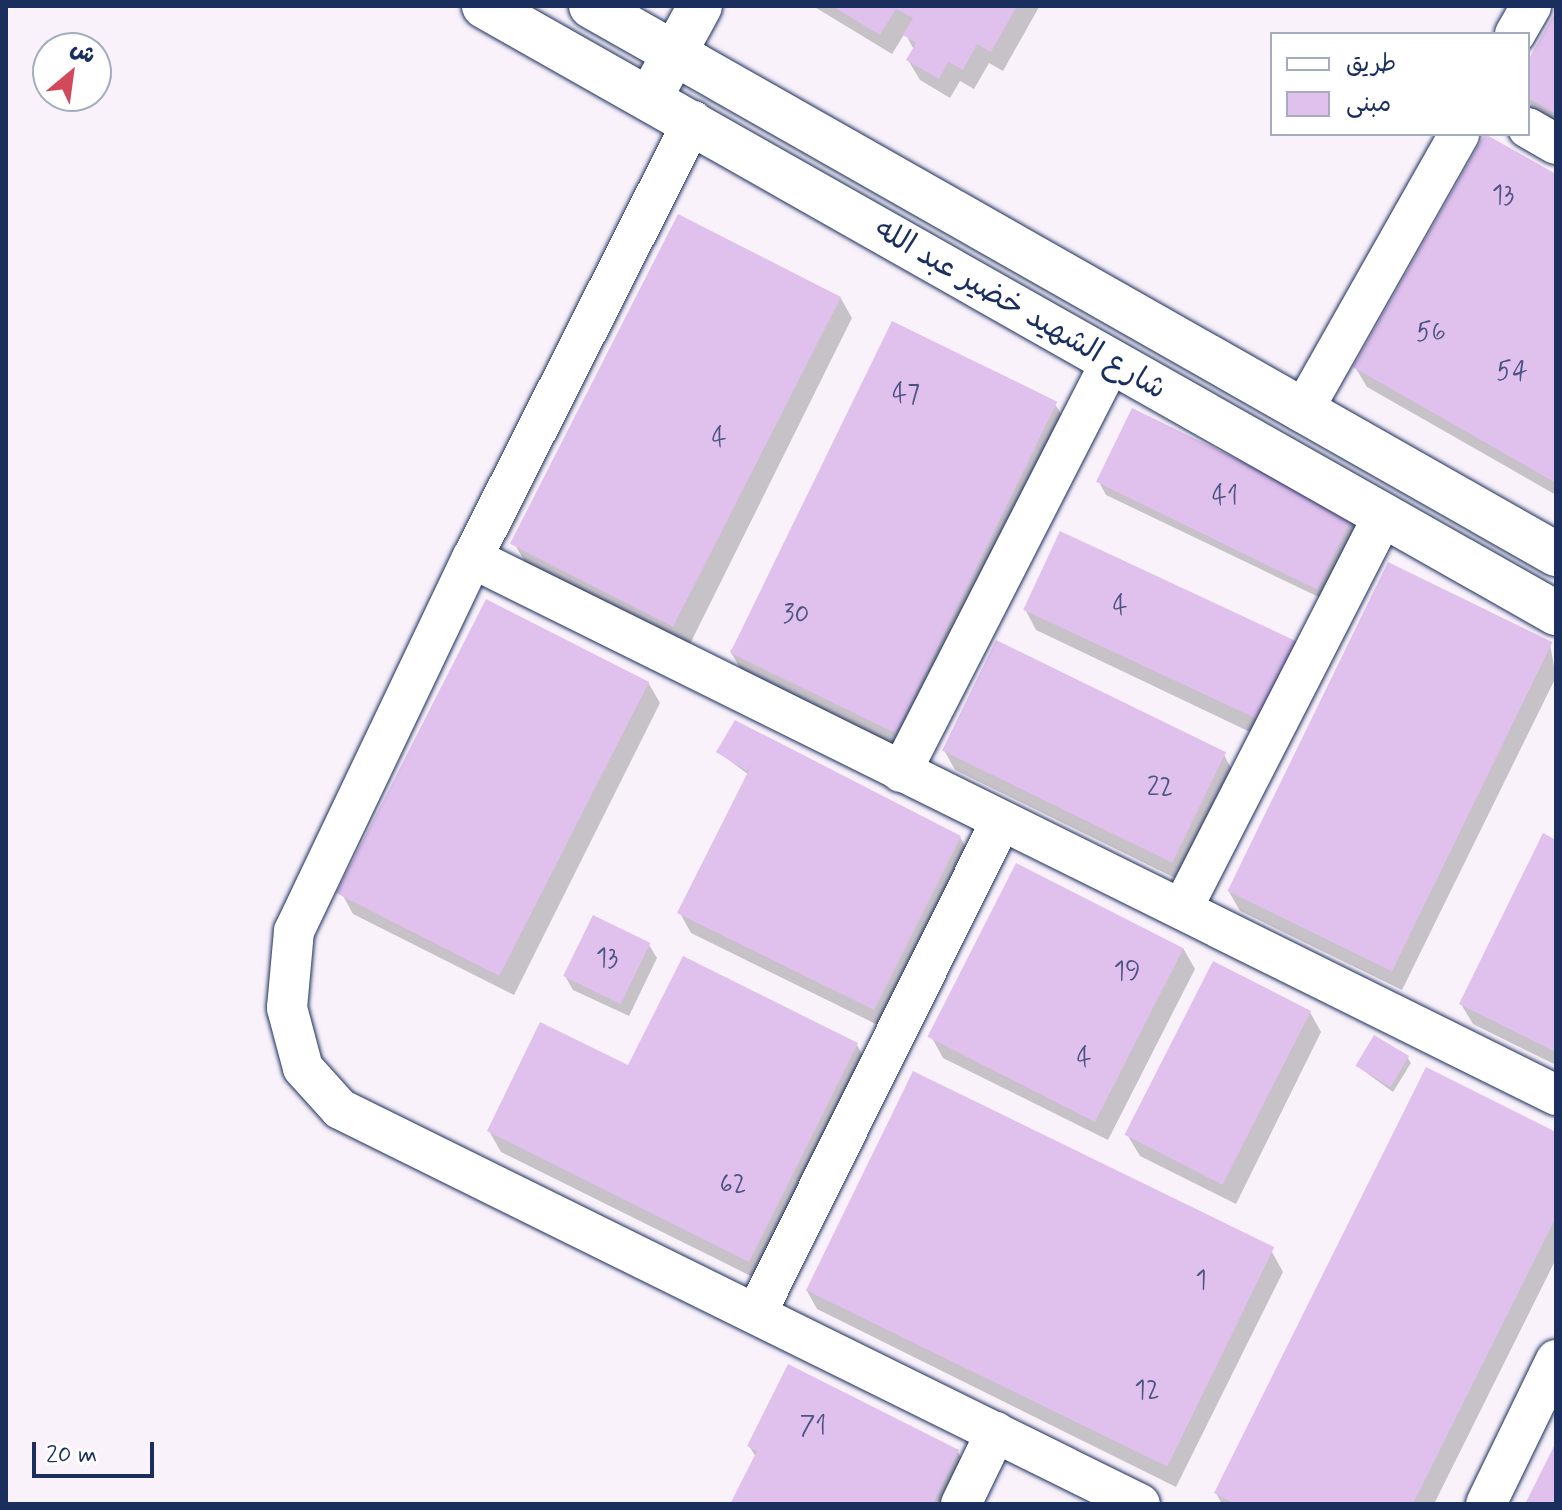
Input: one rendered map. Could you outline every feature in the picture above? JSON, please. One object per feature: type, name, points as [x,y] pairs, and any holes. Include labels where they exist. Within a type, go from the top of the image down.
[{"type":"main road","name":"شارع الشهيد خضير عبد الله","points":[[484,6],[651,96],[1110,363],[1556,613]]},
{"type":"main road","name":"شارع الشهيد خضير عبد الله","points":[[591,6],[1556,554]]},
{"type":"main road","points":[[651,96],[700,6]]},
{"type":"street","points":[[1516,32],[1531,6]]},
{"type":"street","points":[[693,121],[472,558],[294,931],[287,1008],[303,1068],[340,1109],[757,1312],[1140,1504]]},
{"type":"street","points":[[1530,129],[1556,144]]},
{"type":"street","points":[[1302,412],[1458,136]]},
{"type":"street","points":[[901,772],[1110,363]]},
{"type":"street","points":[[1182,909],[1384,514]]},
{"type":"street","points":[[472,558],[1556,1095]]},
{"type":"street","points":[[757,1312],[1001,821]]},
{"type":"street","points":[[1486,1504],[1556,1360]]},
{"type":"street","points":[[961,1504],[996,1432]]},
{"type":"building","points":[[832,6],[1017,6],[991,52],[977,44],[963,70],[948,62],[939,79],[906,60],[916,43],[903,35],[913,18],[896,9],[880,35]]},
{"type":"building","points":[[1556,11],[1556,114],[1530,99],[1530,56]]},
{"type":"building","points":[[1484,136],[1556,174],[1556,483],[1353,367]]},
{"type":"building","points":[[678,214],[841,297],[673,627],[510,544]]},
{"type":"building","points":[[892,321],[1057,402],[896,733],[730,653]]},
{"type":"building","points":[[1132,408],[1353,516],[1317,590],[1096,482]]},
{"type":"building","points":[[1060,531],[1298,642],[1262,721],[1023,610]]},
{"type":"building","points":[[1388,562],[1552,642],[1392,971],[1228,891]]},
{"type":"building","points":[[486,599],[649,682],[499,976],[336,893]]},
{"type":"building","points":[[996,640],[1226,752],[1172,863],[942,751]]},
{"type":"building","points":[[735,720],[961,836],[874,1010],[677,913],[752,764],[747,771],[716,752]]},
{"type":"building","points":[[1543,833],[1556,840],[1556,1052],[1459,1004]]},
{"type":"building","points":[[1016,863],[1184,948],[1095,1122],[927,1037]]},
{"type":"building","points":[[593,915],[651,943],[621,1004],[563,976]]},
{"type":"building","points":[[683,956],[858,1043],[749,1262],[487,1131],[540,1022],[628,1065]]},
{"type":"building","points":[[1213,961],[1311,1011],[1222,1185],[1124,1135]]},
{"type":"building","points":[[1374,1035],[1409,1056],[1391,1087],[1355,1066]]},
{"type":"building","points":[[1426,1067],[1556,1132],[1556,1217],[1413,1504],[1235,1504],[1214,1493]]},
{"type":"building","points":[[913,1071],[1274,1247],[1167,1467],[806,1290]]},
{"type":"building","points":[[788,1364],[959,1450],[933,1504],[730,1504],[757,1451],[747,1446]]},
{"type":"building","points":[[1556,1442],[1556,1504],[1525,1504]]}]
